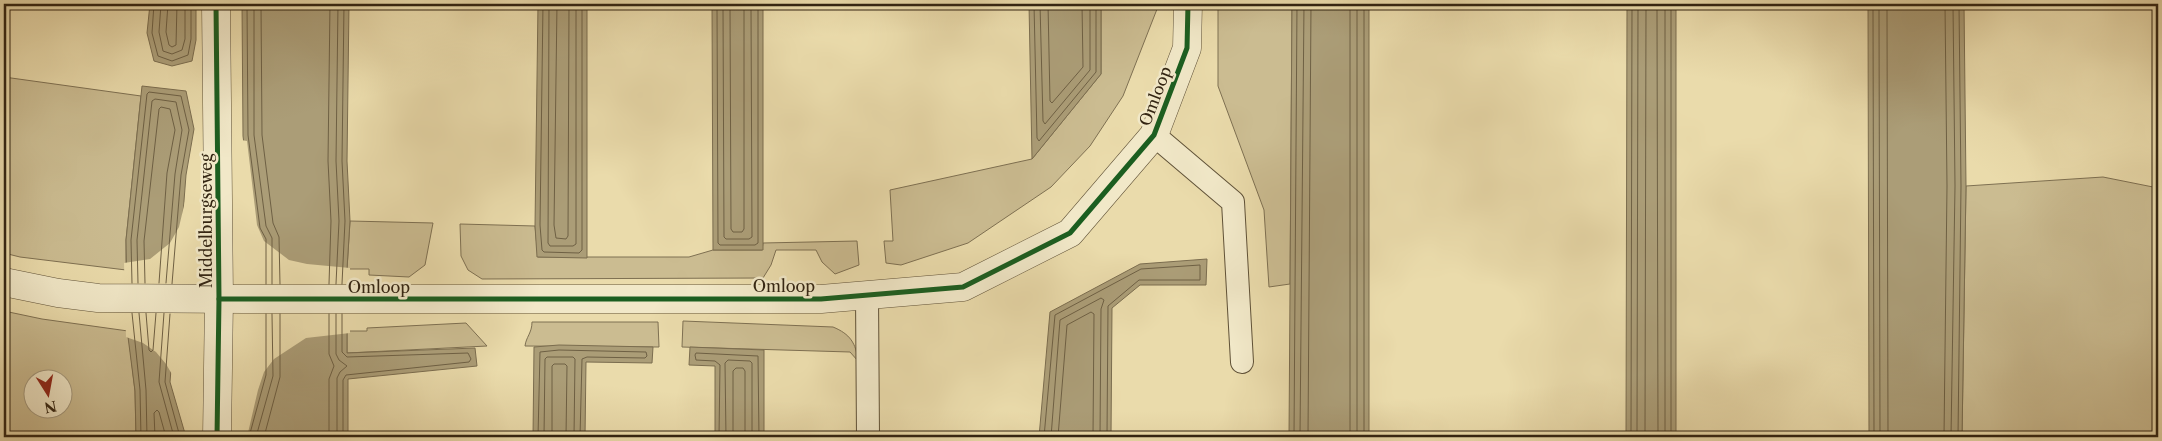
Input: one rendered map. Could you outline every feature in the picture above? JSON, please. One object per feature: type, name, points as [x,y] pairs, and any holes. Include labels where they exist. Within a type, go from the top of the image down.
[{"type":"street","name":"Middelburgseweg","points":[[216,4],[218,437]]},
{"type":"street","name":"Omloop","points":[[4,282],[58,293],[98,298],[218,299],[821,299],[963,287],[1070,233],[1154,135],[1187,48],[1188,4]]},
{"type":"lane","points":[[1154,135],[1233,202],[1242,362]]},
{"type":"lane","points":[[867,295],[868,437]]},
{"type":"shaded area","points":[[1101,4],[1159,4],[1123,96],[1090,146],[1051,187],[968,243],[901,265],[886,263],[884,241],[893,241],[890,190],[1032,159],[1101,74]]},
{"type":"shaded area","points":[[1218,4],[1292,4],[1290,284],[1269,287],[1264,210],[1218,86]]},
{"type":"shaded area","points":[[4,77],[141,96],[126,240],[126,270],[20,257],[4,253]]},
{"type":"shaded area","points":[[2103,177],[2153,187],[2158,334],[2158,437],[1962,437],[1966,186]]},
{"type":"shaded area","points":[[350,221],[433,223],[425,265],[409,277],[369,275],[369,269],[347,269]]},
{"type":"shaded area","points":[[460,224],[535,226],[538,257],[689,257],[713,250],[762,250],[763,243],[857,241],[859,265],[835,274],[822,262],[816,250],[776,250],[771,265],[763,278],[482,279],[468,270],[461,256]]},
{"type":"shaded area","points":[[4,311],[42,319],[128,331],[135,391],[136,437],[4,437]]},
{"type":"shaded area","points":[[683,321],[833,327],[848,336],[854,344],[858,361],[850,352],[682,347]]},
{"type":"shaded area","points":[[532,322],[658,322],[659,347],[525,346]]},
{"type":"shaded area","points":[[466,323],[487,346],[347,353],[347,331],[367,331],[367,328]]},
{"type":"water","points":[[150,4],[196,4],[196,40],[192,61],[172,66],[154,61],[147,33]]},
{"type":"water","points":[[242,4],[349,4],[347,161],[350,221],[347,269],[347,353],[475,348],[477,366],[348,379],[348,437],[244,437],[261,374],[261,239],[255,231],[243,136]]},
{"type":"water","points":[[538,4],[587,4],[587,258],[537,257],[535,226]]},
{"type":"water","points":[[712,4],[763,4],[763,250],[713,250]]},
{"type":"water","points":[[1029,4],[1101,4],[1101,74],[1032,159]]},
{"type":"water","points":[[1292,4],[1369,4],[1369,437],[1289,437]]},
{"type":"water","points":[[1627,4],[1676,4],[1676,437],[1626,437]]},
{"type":"water","points":[[1868,4],[1964,4],[1966,186],[1962,437],[1869,437]]},
{"type":"water","points":[[142,86],[186,91],[194,129],[186,175],[170,382],[186,437],[136,437],[135,391],[128,337],[126,240]]},
{"type":"water","points":[[1207,259],[1206,285],[1140,285],[1112,308],[1111,437],[1039,437],[1050,312],[1140,264]]},
{"type":"water","points":[[559,345],[653,347],[652,363],[586,362],[585,437],[533,437],[534,347]]},
{"type":"water","points":[[690,347],[764,350],[764,437],[715,437],[715,366],[689,365]]},
{"type":"pier","points":[[241,140],[247,141],[257,225],[264,241],[289,260],[307,264],[350,268],[350,333],[306,338],[274,359],[264,372],[247,437],[242,437],[259,374],[258,240],[253,231]]},
{"type":"pier","points":[[187,193],[173,376],[156,352],[143,343],[126,337],[124,263],[150,259],[170,243],[179,227]]},
{"type":"cycle path","points":[[216,4],[219,299],[217,437]]},
{"type":"cycle path","points":[[219,299],[821,299],[963,287],[1070,233],[1154,135],[1187,48],[1188,4]]}]
